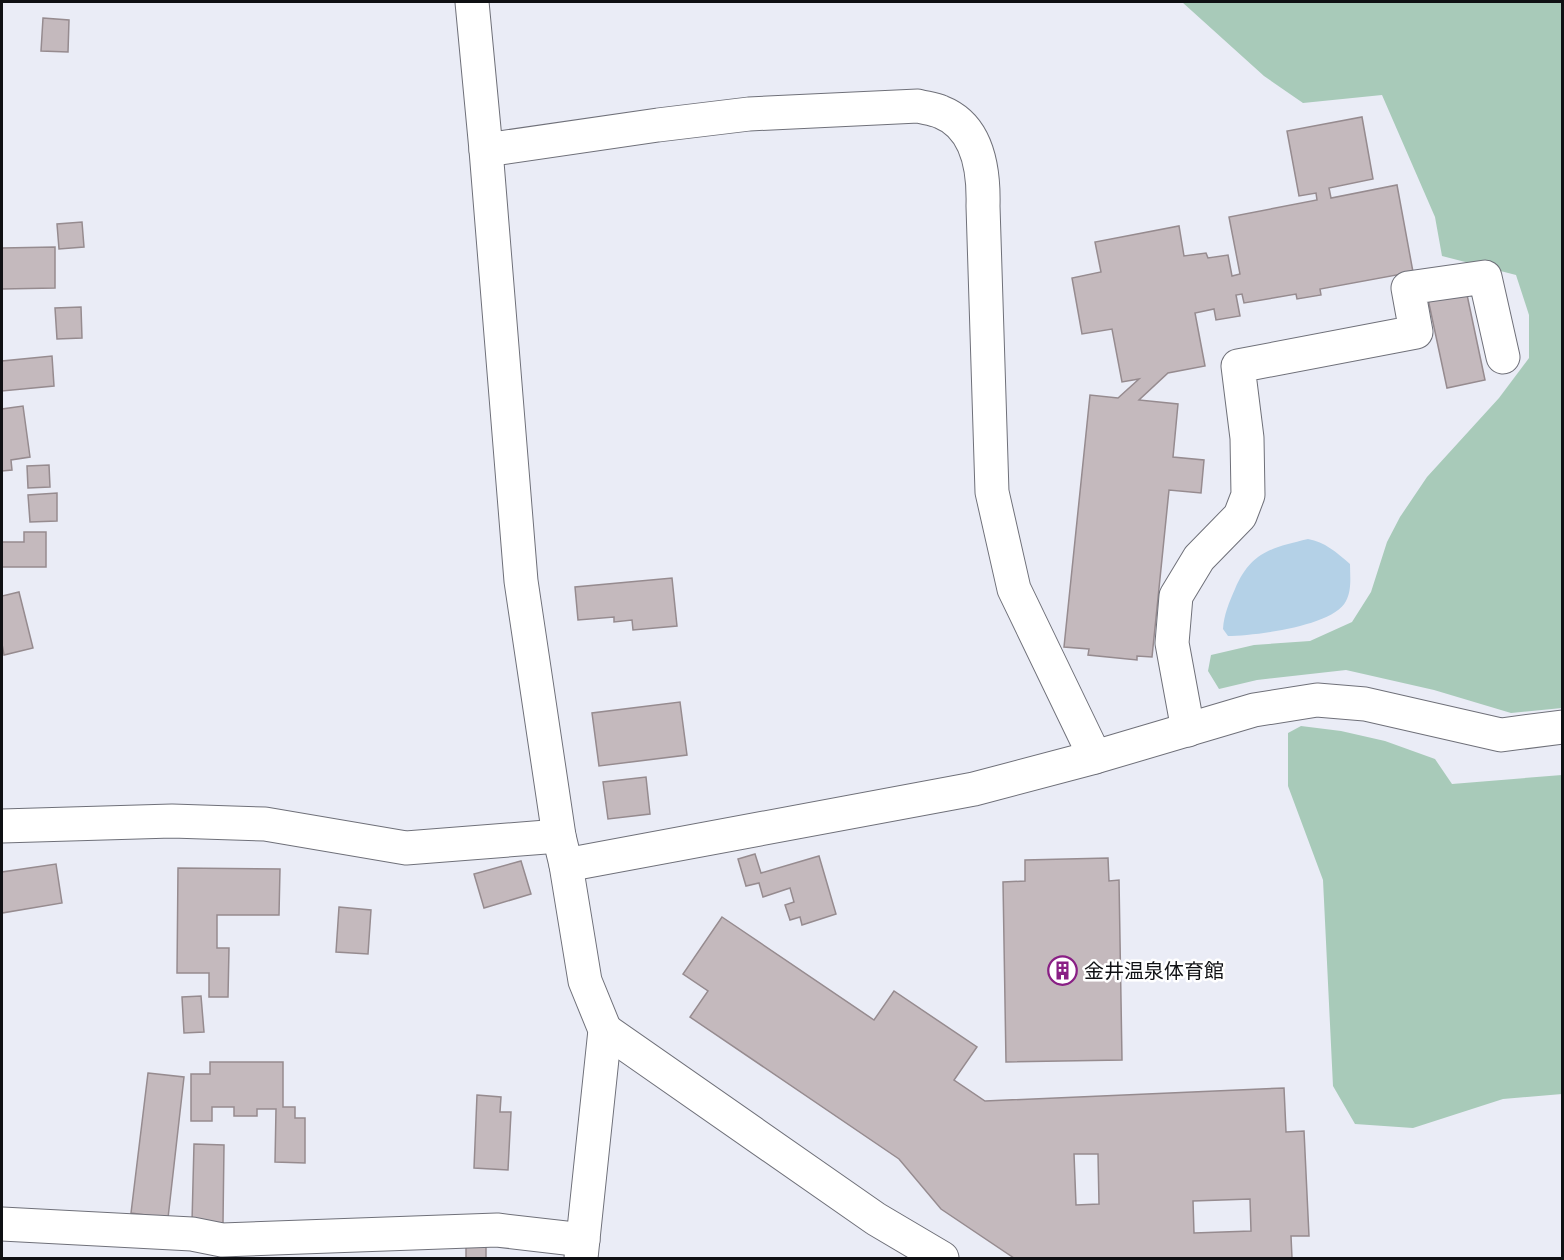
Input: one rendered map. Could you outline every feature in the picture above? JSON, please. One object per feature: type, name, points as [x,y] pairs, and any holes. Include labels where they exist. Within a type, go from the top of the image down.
[{"type":"street","points":[[2,1224],[192,1234],[222,1240],[497,1230],[582,1249],[605,1030],[585,981],[521,581],[472,2]]},
{"type":"street","points":[[486,150],[749,114],[906,106],[918,106],[942,112],[964,128],[977,151],[984,179],[992,492],[1014,589],[1095,757]]},
{"type":"street","points":[[1188,730],[1172,643],[1176,596],[1199,558],[1240,516],[1248,495],[1247,438],[1238,366],[1416,332],[1408,288],[1485,277],[1503,357]]},
{"type":"street","points":[[2,826],[172,821],[265,824],[406,848],[563,851],[974,789],[1095,757],[1254,710],[1317,700],[1365,704],[1501,735],[1563,728]]},
{"type":"street","points":[[605,1030],[876,1219],[942,1258]]},
{"type":"green space","points":[[1182,2],[1562,2],[1562,708],[1511,713],[1434,690],[1346,670],[1257,680],[1219,689],[1208,671],[1211,655],[1254,645],[1310,641],[1352,622],[1371,592],[1387,542],[1400,517],[1427,477],[1499,398],[1529,358],[1529,315],[1516,275],[1442,256],[1435,217],[1382,95],[1303,103],[1264,76]]},
{"type":"green space","points":[[1301,726],[1341,731],[1385,741],[1435,759],[1452,784],[1562,775],[1562,1094],[1503,1099],[1413,1128],[1355,1124],[1333,1086],[1323,880],[1288,786],[1288,733]]},
{"type":"water","points":[[1308,539],[1325,545],[1350,564],[1348,597],[1339,610],[1326,617],[1292,628],[1228,636],[1223,629],[1226,613],[1235,589],[1248,567],[1255,559],[1273,549]]},
{"type":"building","points":[[43,18],[69,20],[68,52],[41,51]]},
{"type":"building","points":[[1362,117],[1373,179],[1329,188],[1331,198],[1397,185],[1413,272],[1320,289],[1321,295],[1297,299],[1296,294],[1244,303],[1242,294],[1236,295],[1240,316],[1216,320],[1214,309],[1195,313],[1205,366],[1168,373],[1139,400],[1178,404],[1173,457],[1204,460],[1201,493],[1169,490],[1152,657],[1137,656],[1137,660],[1088,655],[1089,649],[1064,647],[1090,395],[1118,398],[1139,379],[1122,382],[1112,329],[1082,334],[1072,278],[1101,272],[1095,242],[1179,226],[1184,256],[1206,253],[1208,258],[1228,255],[1232,276],[1240,274],[1229,217],[1317,200],[1316,193],[1299,196],[1287,131]]},
{"type":"building","points":[[82,222],[84,247],[59,249],[57,224]]},
{"type":"building","points":[[55,247],[55,288],[2,289],[2,248]]},
{"type":"building","points":[[1466,290],[1485,380],[1447,388],[1428,299]]},
{"type":"building","points":[[81,307],[82,338],[57,339],[55,308]]},
{"type":"building","points":[[52,356],[54,386],[2,391],[2,361]]},
{"type":"building","points":[[23,406],[30,457],[11,460],[12,470],[2,471],[2,409]]},
{"type":"building","points":[[49,465],[50,487],[28,488],[27,466]]},
{"type":"building","points":[[57,493],[57,521],[30,522],[28,495]]},
{"type":"building","points":[[24,532],[46,532],[46,567],[2,567],[2,542],[24,542]]},
{"type":"building","points":[[672,578],[677,626],[633,630],[632,620],[614,622],[614,617],[578,620],[575,587]]},
{"type":"building","points":[[19,592],[33,648],[4,655],[2,596]]},
{"type":"building","points":[[680,702],[687,755],[599,766],[592,713]]},
{"type":"building","points":[[646,777],[650,814],[608,819],[603,782]]},
{"type":"building","points":[[755,854],[761,873],[819,856],[836,914],[802,925],[800,917],[790,920],[785,905],[794,902],[790,888],[763,897],[759,883],[746,886],[738,859]]},
{"type":"building","name":"金井温泉体育館","points":[[1108,858],[1109,881],[1119,880],[1122,1060],[1006,1062],[1003,882],[1025,881],[1025,860]]},
{"type":"building","points":[[521,861],[531,894],[484,908],[474,874]]},
{"type":"building","points":[[56,864],[62,903],[2,913],[2,872]]},
{"type":"building","points":[[178,868],[280,869],[279,915],[217,915],[217,948],[229,948],[228,997],[209,997],[209,973],[177,973]]},
{"type":"building","points":[[339,907],[371,910],[368,954],[336,952]]},
{"type":"building","points":[[722,917],[874,1020],[894,991],[977,1047],[954,1080],[985,1101],[1284,1088],[1286,1132],[1304,1131],[1309,1236],[1291,1236],[1292,1258],[1014,1258],[941,1209],[899,1159],[690,1017],[708,991],[683,974]],"holes":[[[1074,1154],[1098,1154],[1099,1204],[1076,1205]],[[1250,1199],[1251,1231],[1194,1233],[1193,1201]]]},
{"type":"building","points":[[201,996],[204,1032],[184,1033],[182,997]]},
{"type":"building","points":[[210,1062],[283,1062],[283,1107],[295,1107],[295,1118],[305,1118],[305,1163],[275,1162],[276,1109],[257,1109],[257,1116],[234,1116],[234,1107],[212,1107],[212,1121],[191,1121],[191,1074],[210,1074]]},
{"type":"building","points":[[148,1073],[184,1077],[168,1218],[131,1213]]},
{"type":"building","points":[[477,1095],[501,1097],[500,1112],[511,1112],[508,1170],[474,1168]]},
{"type":"building","points":[[194,1144],[224,1145],[223,1223],[192,1222]]},
{"type":"building","points":[[466,1241],[486,1241],[486,1258],[466,1258]]},
{"type":"place","name":"金井温泉体育館","points":[[1063,971]]}]
